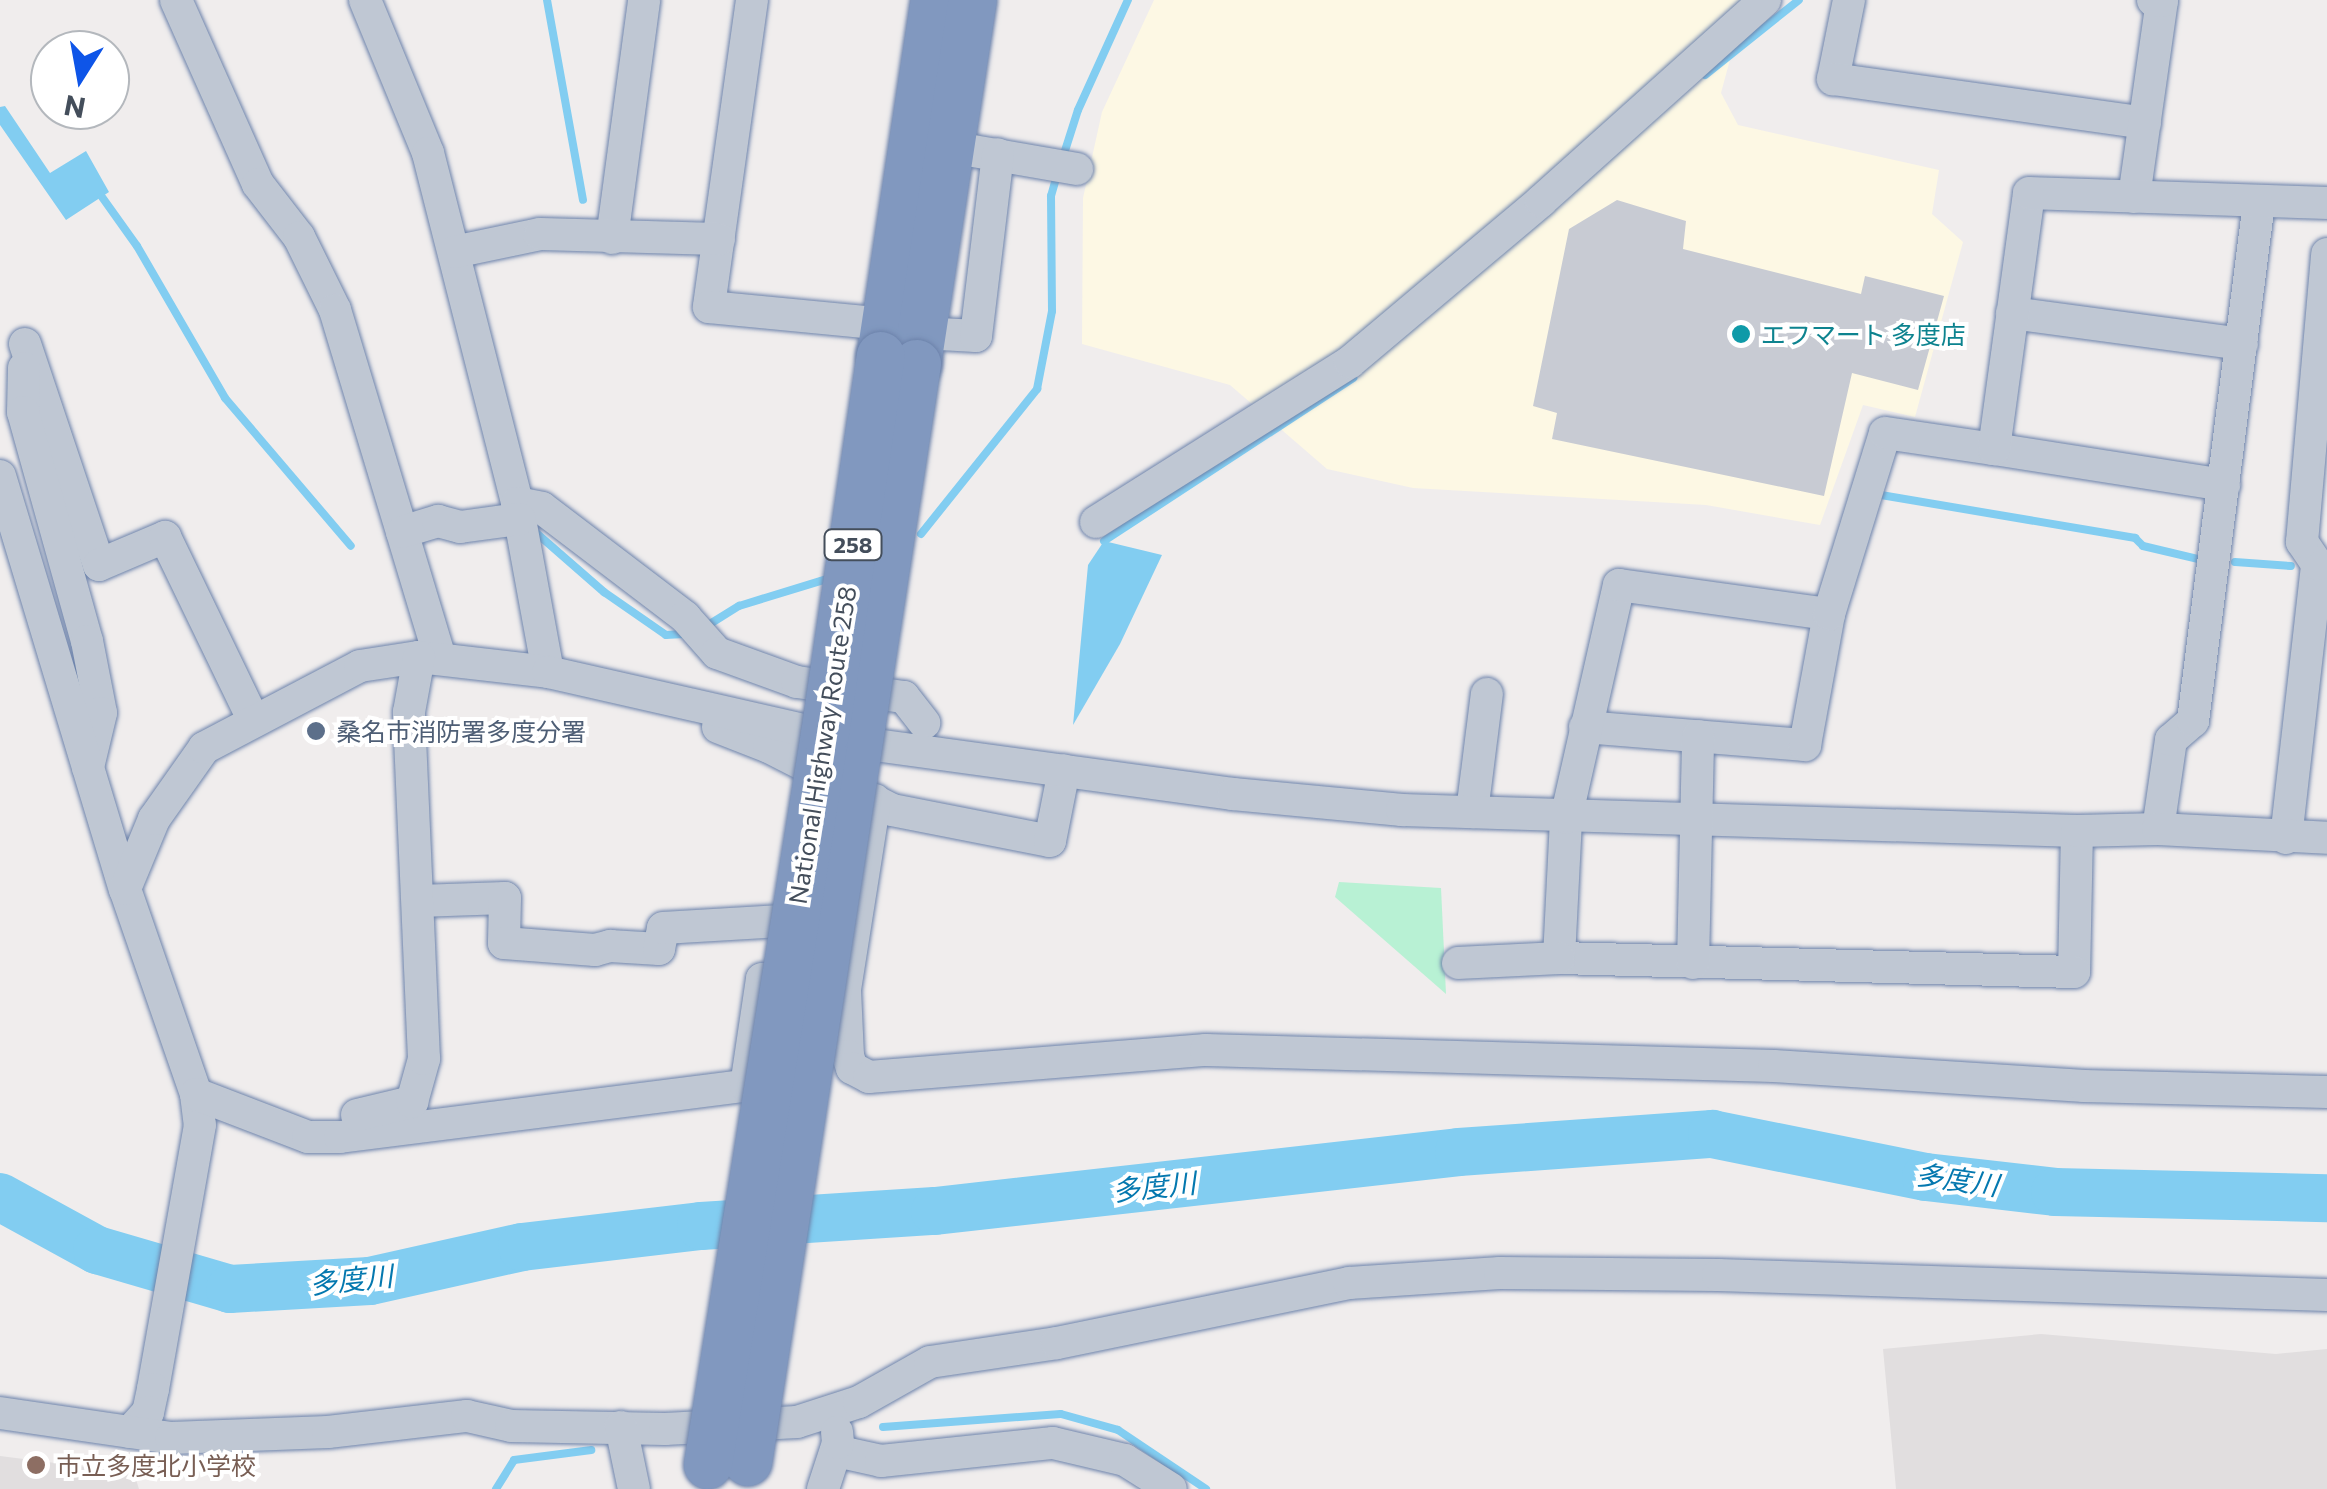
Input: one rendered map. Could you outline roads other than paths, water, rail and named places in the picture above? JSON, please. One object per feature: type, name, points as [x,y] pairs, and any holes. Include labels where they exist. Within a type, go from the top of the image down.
[{"type":"highway","name":"National Highway Route 258","points":[[726,1476],[843,739],[901,344],[936,0]]},
{"type":"highway","name":"National Highway Route 258","points":[[901,344],[950,147],[972,0]]},
{"type":"street","points":[[176,0],[258,184],[299,237],[336,310],[402,532],[430,657],[409,712],[424,1039],[416,1096],[398,1109],[316,1122],[308,1137]]},
{"type":"street","points":[[364,0],[428,153],[518,511],[548,672]]},
{"type":"street","points":[[612,238],[644,0]]},
{"type":"street","points":[[752,0],[709,307],[901,344],[976,336],[998,154]]},
{"type":"street","points":[[1096,522],[1350,362],[1541,201],[1765,0]]},
{"type":"street","points":[[1848,0],[1833,79],[2144,124]]},
{"type":"street","points":[[2134,197],[2162,1],[2152,0]]},
{"type":"street","points":[[950,147],[1061,166]]},
{"type":"street","points":[[1994,449],[2028,193],[2327,203]]},
{"type":"street","points":[[2158,829],[2171,740],[2193,721],[2259,202]]},
{"type":"street","points":[[454,252],[540,234],[720,239]]},
{"type":"street","points":[[2286,838],[2322,562],[2302,542],[2327,254]]},
{"type":"street","points":[[2012,313],[2242,344]]},
{"type":"street","points":[[88,767],[102,714],[87,642],[23,412],[25,344],[99,565],[164,537],[253,719]]},
{"type":"street","points":[[1585,727],[1806,745],[1829,614],[1885,433],[2224,485]]},
{"type":"street","points":[[0,476],[125,889],[198,1110],[154,1390],[148,1412],[130,1432]]},
{"type":"street","points":[[402,532],[438,521],[460,527],[542,508],[685,617],[717,653],[797,682],[904,697],[924,723]]},
{"type":"street","points":[[1559,958],[1566,818],[1618,585],[1829,614]]},
{"type":"street","points":[[125,889],[154,818],[204,748],[360,666],[430,657],[548,672],[843,739],[1234,794],[1402,810],[1566,818],[2077,831],[2158,829],[2327,838]]},
{"type":"street","points":[[1472,812],[1487,694]]},
{"type":"street","points":[[703,708],[720,731],[769,748],[892,810],[1050,841],[1064,770]]},
{"type":"street","points":[[1693,963],[1698,736]]},
{"type":"street","points":[[876,800],[845,990],[848,1056],[852,1068],[869,1077],[1206,1050],[1754,1065],[2084,1086],[2327,1092]]},
{"type":"street","points":[[1458,963],[1559,958],[2074,972],[2077,831]]},
{"type":"street","points":[[419,901],[505,898],[504,943],[595,950],[610,946],[659,950],[664,928],[857,917]]},
{"type":"street","points":[[198,1110],[308,1137],[481,1122],[746,1086],[762,979],[845,990]]},
{"type":"street","points":[[0,1413],[171,1438],[232,1438],[467,1416],[511,1426],[621,1428],[797,1422],[835,1413],[930,1362],[1057,1343],[1349,1283],[1500,1273],[2327,1295]]},
{"type":"street","points":[[823,1489],[836,1451],[835,1413]]},
{"type":"street","points":[[621,1428],[626,1481]]},
{"type":"street","points":[[836,1451],[881,1461],[1052,1444],[1126,1460],[1171,1489]]},
{"type":"water","points":[[5,106],[50,173],[86,151],[109,192],[66,220],[0,125],[0,107]]},
{"type":"water","points":[[1104,541],[1162,555],[1120,644],[1073,725],[1088,565]]},
{"type":"waterway","points":[[547,0],[583,200]]},
{"type":"waterway","points":[[1063,157],[1078,110],[1128,0]]},
{"type":"waterway","points":[[1705,75],[1799,0]]},
{"type":"waterway","points":[[921,534],[1037,389],[1052,311],[1051,196],[1057,175]]},
{"type":"waterway","points":[[102,197],[137,246],[225,398],[351,546]]},
{"type":"waterway","points":[[1104,541],[1353,378]]},
{"type":"waterway","points":[[1881,495],[2135,538],[2143,546],[2198,559]]},
{"type":"waterway","points":[[534,531],[604,592],[666,635],[688,634]]},
{"type":"waterway","points":[[2235,562],[2291,566]]},
{"type":"waterway","points":[[705,627],[739,606],[830,578]]},
{"type":"waterway","name":"多度川","points":[[0,1197],[97,1250],[230,1289],[370,1281],[522,1247],[701,1226],[935,1211],[1459,1152],[1712,1134],[1926,1177],[2055,1192],[2327,1198]]},
{"type":"waterway","points":[[883,1427],[1061,1414],[1118,1430],[1206,1489]]},
{"type":"waterway","points":[[496,1489],[514,1460],[591,1450]]},
{"type":"place","name":"エフマート 多度店","points":[[1741,334]]},
{"type":"place","name":"桑名市消防署多度分署","points":[[316,731]]},
{"type":"place","name":"市立多度北小学校","points":[[36,1465]]}]
